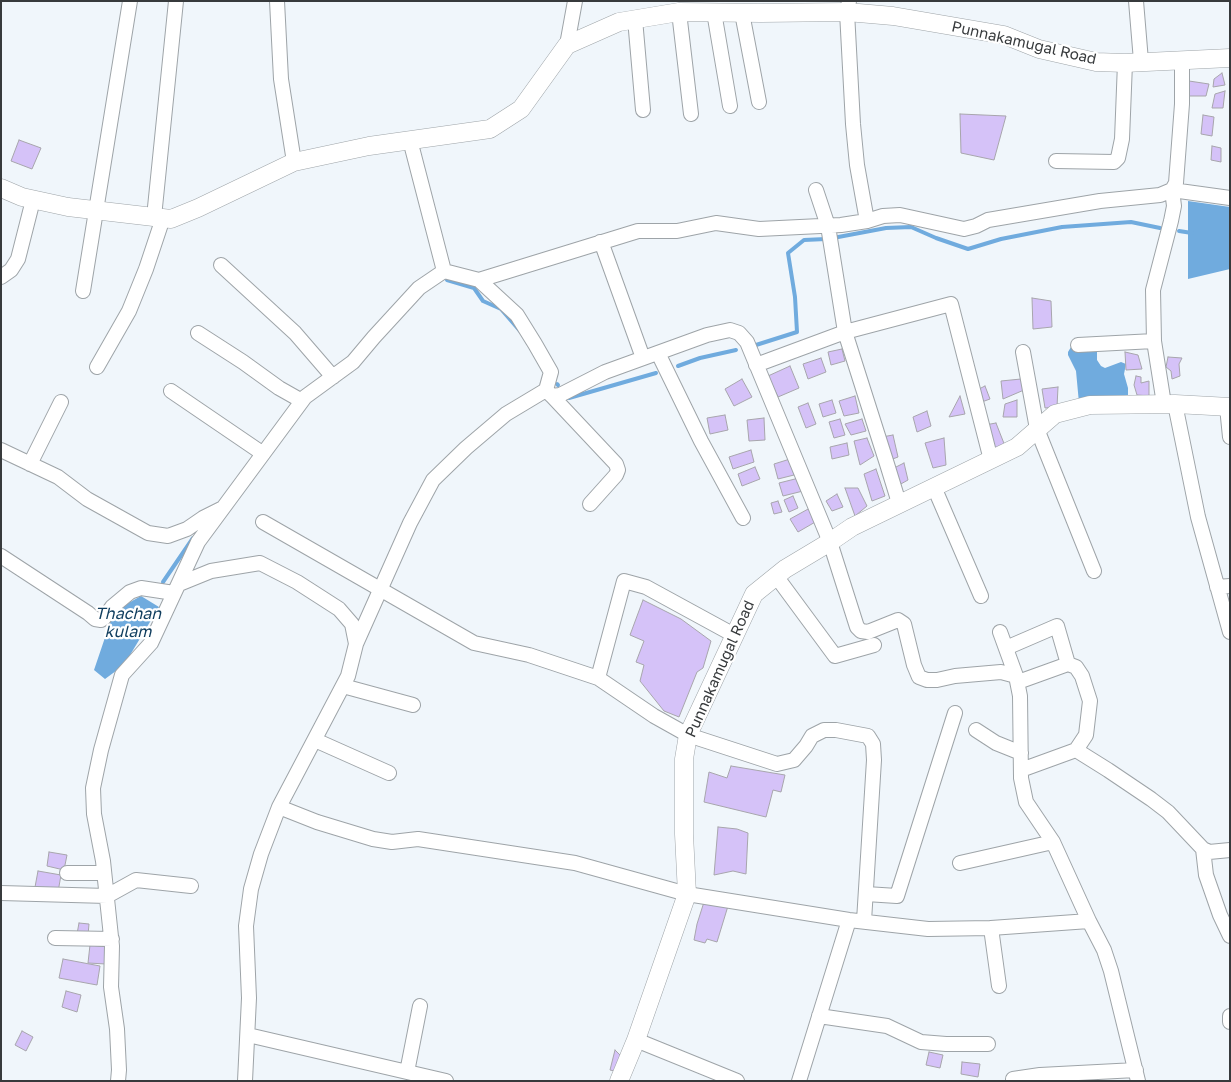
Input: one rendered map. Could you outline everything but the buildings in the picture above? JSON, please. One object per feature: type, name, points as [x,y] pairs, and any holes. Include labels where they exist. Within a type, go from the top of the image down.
[{"type":"street","points":[[83,291],[130,1]]},
{"type":"street","points":[[97,367],[129,311],[146,269],[158,217],[176,1]]},
{"type":"street","points":[[277,1],[280,79],[294,162]]},
{"type":"street","points":[[1,188],[33,200],[68,207],[171,219],[294,162],[351,149],[490,129],[520,109],[567,45],[575,1]]},
{"type":"street","points":[[1056,162],[1114,162],[1118,158],[1133,62],[1136,1]]},
{"type":"street","points":[[680,7],[691,114]]},
{"type":"street","name":"Punnakamugal Road","points":[[567,45],[619,22],[635,20],[680,7],[714,12],[742,13],[848,7],[1004,35],[1055,53],[1096,62],[1230,58]]},
{"type":"street","points":[[848,7],[857,165],[867,221]]},
{"type":"street","points":[[714,12],[730,106]]},
{"type":"street","points":[[742,13],[759,102]]},
{"type":"street","points":[[635,20],[643,110]]},
{"type":"street","points":[[1182,60],[1182,104],[1176,183],[1172,190],[1174,206],[1153,290],[1154,342],[1198,516],[1223,586],[1230,632]]},
{"type":"street","points":[[410,140],[444,271]]},
{"type":"street","points":[[816,190],[828,226],[845,332],[888,464],[898,504]]},
{"type":"street","points":[[479,280],[544,258],[571,252],[638,231],[676,231],[716,223],[759,229],[828,226],[867,221],[883,216],[900,215],[964,229],[988,220],[1100,201],[1160,195],[1172,190],[1230,198]]},
{"type":"street","points":[[1,277],[10,270],[18,259],[33,200]]},
{"type":"street","points":[[600,242],[643,358]]},
{"type":"street","points":[[221,265],[295,333],[333,377]]},
{"type":"street","points":[[118,1081],[120,1070],[117,1029],[111,987],[112,940],[104,872],[94,814],[93,788],[101,750],[122,675],[151,643],[198,542],[262,452],[305,397],[353,362],[374,336],[419,288],[444,271],[479,280],[517,315],[535,344],[551,372],[549,393],[616,464],[618,470],[616,475],[590,504]]},
{"type":"street","points":[[756,365],[845,332],[951,304],[991,460]]},
{"type":"street","points":[[245,1081],[249,998],[246,926],[251,889],[261,854],[279,808],[348,676],[356,644],[410,523],[433,480],[466,448],[506,414],[549,393],[560,395],[605,372],[707,335],[730,330],[740,333],[747,342],[830,542],[857,627],[861,631],[868,632],[898,620],[904,624],[914,665],[919,677],[927,680],[1001,672],[1017,679],[1068,664],[1076,667],[1082,676],[1090,701],[1086,735],[1076,750],[1021,770]]},
{"type":"street","points":[[198,333],[279,388],[302,401]]},
{"type":"street","points":[[1078,345],[1154,342]]},
{"type":"street","points":[[1023,352],[1037,429],[1094,571]]},
{"type":"street","points":[[658,353],[701,441],[743,518]]},
{"type":"street","points":[[171,391],[262,452]]},
{"type":"street","points":[[30,464],[62,402]]},
{"type":"street","name":"Punnakamugal Road","points":[[619,1081],[636,1040],[687,894],[684,759],[688,735],[754,594],[776,576],[852,527],[1017,447],[1055,414],[1090,405],[1170,404],[1229,407]]},
{"type":"street","points":[[1229,407],[1230,437]]},
{"type":"street","points":[[1,450],[58,477],[88,499],[148,533],[168,536],[186,529],[202,518],[224,507]]},
{"type":"street","points":[[934,487],[981,596]]},
{"type":"street","points":[[263,522],[474,643],[529,655],[598,678],[654,716],[688,735],[778,764],[794,760],[812,736],[824,730],[836,730],[868,736],[873,744],[874,760],[864,921]]},
{"type":"street","points":[[1,556],[95,619],[101,620],[112,607],[130,592],[141,588],[177,589],[211,571],[260,564],[298,582],[339,609],[352,624],[356,644]]},
{"type":"street","points":[[776,576],[835,656],[874,645]]},
{"type":"street","points":[[598,678],[624,581],[646,586],[734,635]]},
{"type":"street","points":[[1006,648],[1057,626],[1068,664]]},
{"type":"street","points":[[1000,632],[1017,679],[1020,696],[1021,778],[1026,802],[1053,842],[1104,950],[1137,1075],[1040,1075],[1013,1080]]},
{"type":"street","points":[[343,686],[413,705]]},
{"type":"street","points":[[866,894],[897,896],[955,713]]},
{"type":"street","points":[[976,730],[996,743],[1021,753]]},
{"type":"street","points":[[315,740],[389,773]]},
{"type":"street","points":[[1076,750],[1120,777],[1168,812],[1202,849],[1209,852],[1230,850]]},
{"type":"street","points":[[279,808],[373,839],[392,842],[418,839],[575,863],[687,894],[849,920],[928,929],[992,928],[1090,921]]},
{"type":"street","points":[[960,863],[1053,842]]},
{"type":"street","points":[[1202,849],[1206,875],[1220,915],[1230,936]]},
{"type":"street","points":[[67,873],[104,872]]},
{"type":"street","points":[[1,893],[107,896],[136,880],[191,886]]},
{"type":"street","points":[[799,1081],[849,920]]},
{"type":"street","points":[[992,928],[999,986]]},
{"type":"street","points":[[55,938],[112,940]]},
{"type":"street","points":[[406,1072],[420,1006]]},
{"type":"street","points":[[819,1016],[887,1026],[921,1042],[988,1044]]},
{"type":"street","points":[[1230,1016],[1230,1022]]},
{"type":"street","points":[[248,1035],[446,1081]]},
{"type":"street","points":[[636,1040],[737,1081]]},
{"type":"water","points":[[1188,201],[1230,207],[1230,269],[1188,279]]},
{"type":"water","points":[[1071,347],[1075,351],[1097,348],[1097,360],[1105,368],[1121,362],[1126,364],[1124,374],[1128,395],[1119,398],[1079,403],[1076,371],[1068,355]]},
{"type":"water","name":"Thachan kulam","points":[[141,596],[159,607],[124,665],[105,679],[94,670],[114,611]]},
{"type":"waterway","points":[[833,238],[886,228],[911,227],[968,249],[1001,239],[1062,227],[1131,222],[1160,228]]},
{"type":"waterway","points":[[1179,231],[1192,233]]},
{"type":"waterway","points":[[756,345],[797,332],[795,297],[788,253],[804,240],[826,239]]},
{"type":"waterway","points":[[447,280],[474,288],[483,301],[501,309],[520,331]]},
{"type":"waterway","points":[[678,366],[700,358],[736,350]]},
{"type":"waterway","points":[[569,398],[656,373]]},
{"type":"waterway","points":[[163,582],[193,538]]}]
